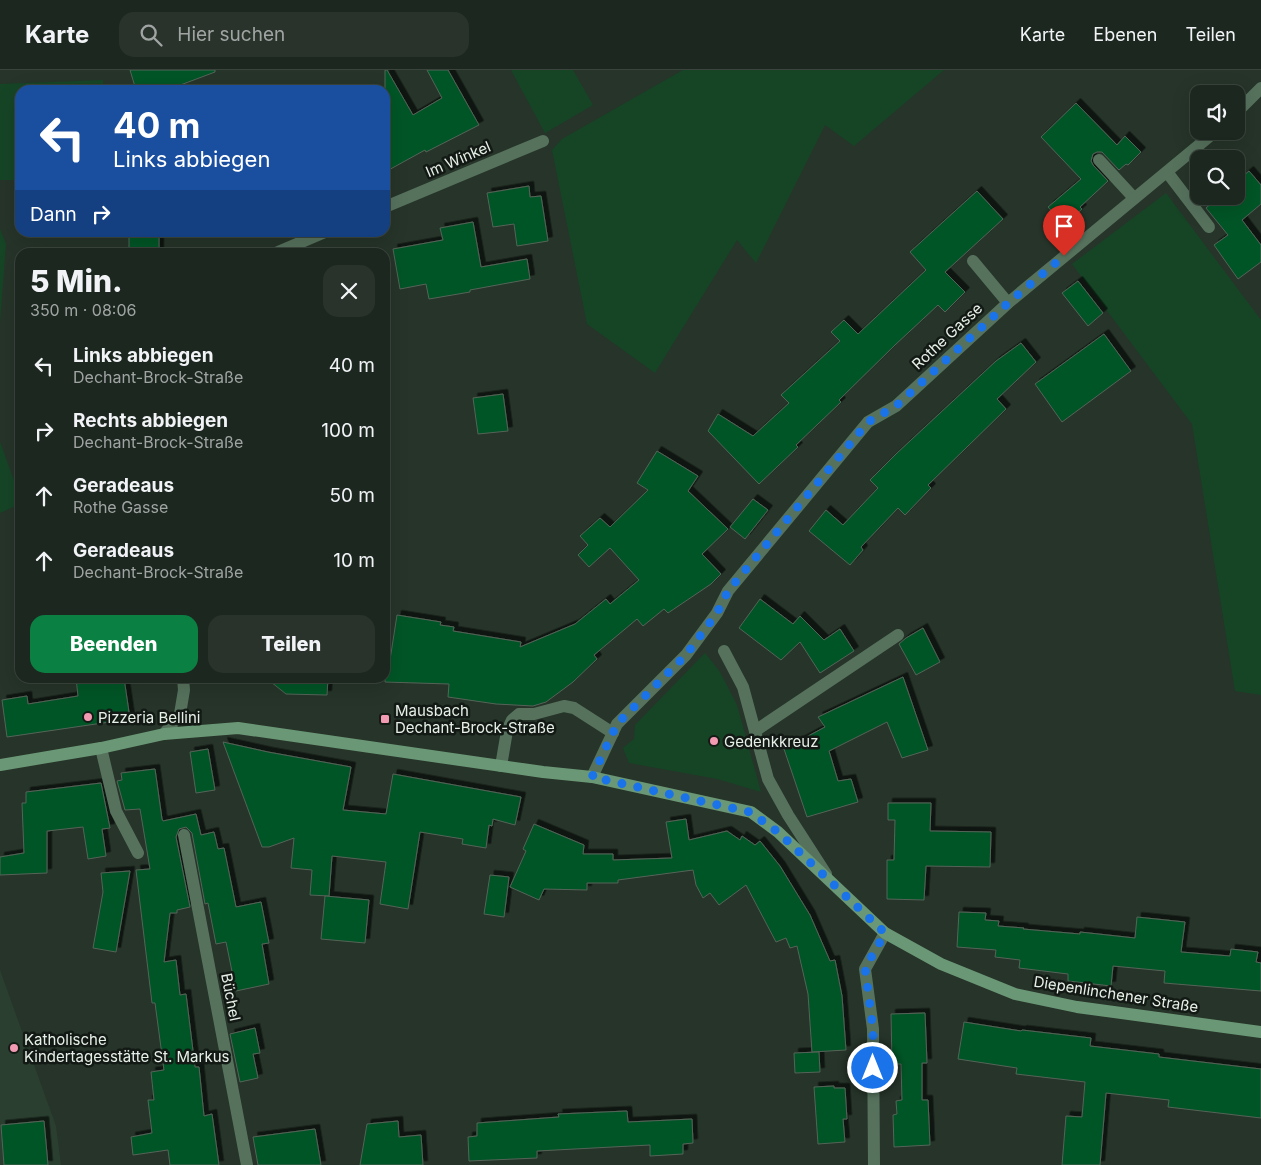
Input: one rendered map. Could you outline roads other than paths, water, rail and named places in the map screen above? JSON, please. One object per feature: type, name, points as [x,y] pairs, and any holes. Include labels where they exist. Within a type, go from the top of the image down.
[{"type":"street","points":[[1245,104],[1261,88]]},
{"type":"street","name":"Rothe Gasse","points":[[613,733],[617,724],[686,655],[717,613],[728,591],[868,422],[896,406],[1008,303],[1205,140]]},
{"type":"street","name":"Im Winkel","points":[[390,205],[543,141]]},
{"type":"street","points":[[1099,160],[1134,198]]},
{"type":"street","points":[[1167,172],[1209,227]]},
{"type":"street","points":[[287,248],[313,237]]},
{"type":"street","points":[[973,261],[1008,303]]},
{"type":"street","points":[[755,731],[898,635]]},
{"type":"street","points":[[724,651],[743,687],[768,780],[788,815],[834,886]]},
{"type":"street","points":[[164,734],[180,714],[183,683]]},
{"type":"street","points":[[501,766],[506,731],[512,720],[519,714],[534,714],[564,706],[574,708],[613,733],[592,777]]},
{"type":"street","name":"Diepenlinchener Straße","points":[[0,765],[101,748],[164,734],[238,728],[501,766],[592,777],[750,812],[778,832],[885,933],[941,964],[985,983],[1024,996],[1077,1007],[1261,1032]]},
{"type":"street","points":[[101,748],[116,811],[138,853]]},
{"type":"street","name":"Büchel","points":[[184,835],[247,1165]]},
{"type":"street","points":[[874,1165],[873,1029],[865,968],[885,933]]},
{"type":"place","name":"Pizzeria Bellini","points":[[88,717]]},
{"type":"place","name":"Mausbach Dechant-Brock-Straße","points":[[385,719]]},
{"type":"place","name":"Gedenkkreuz","points":[[714,741]]},
{"type":"place","name":"Katholische Kindertagesstätte St. Markus","points":[[14,1048]]}]
